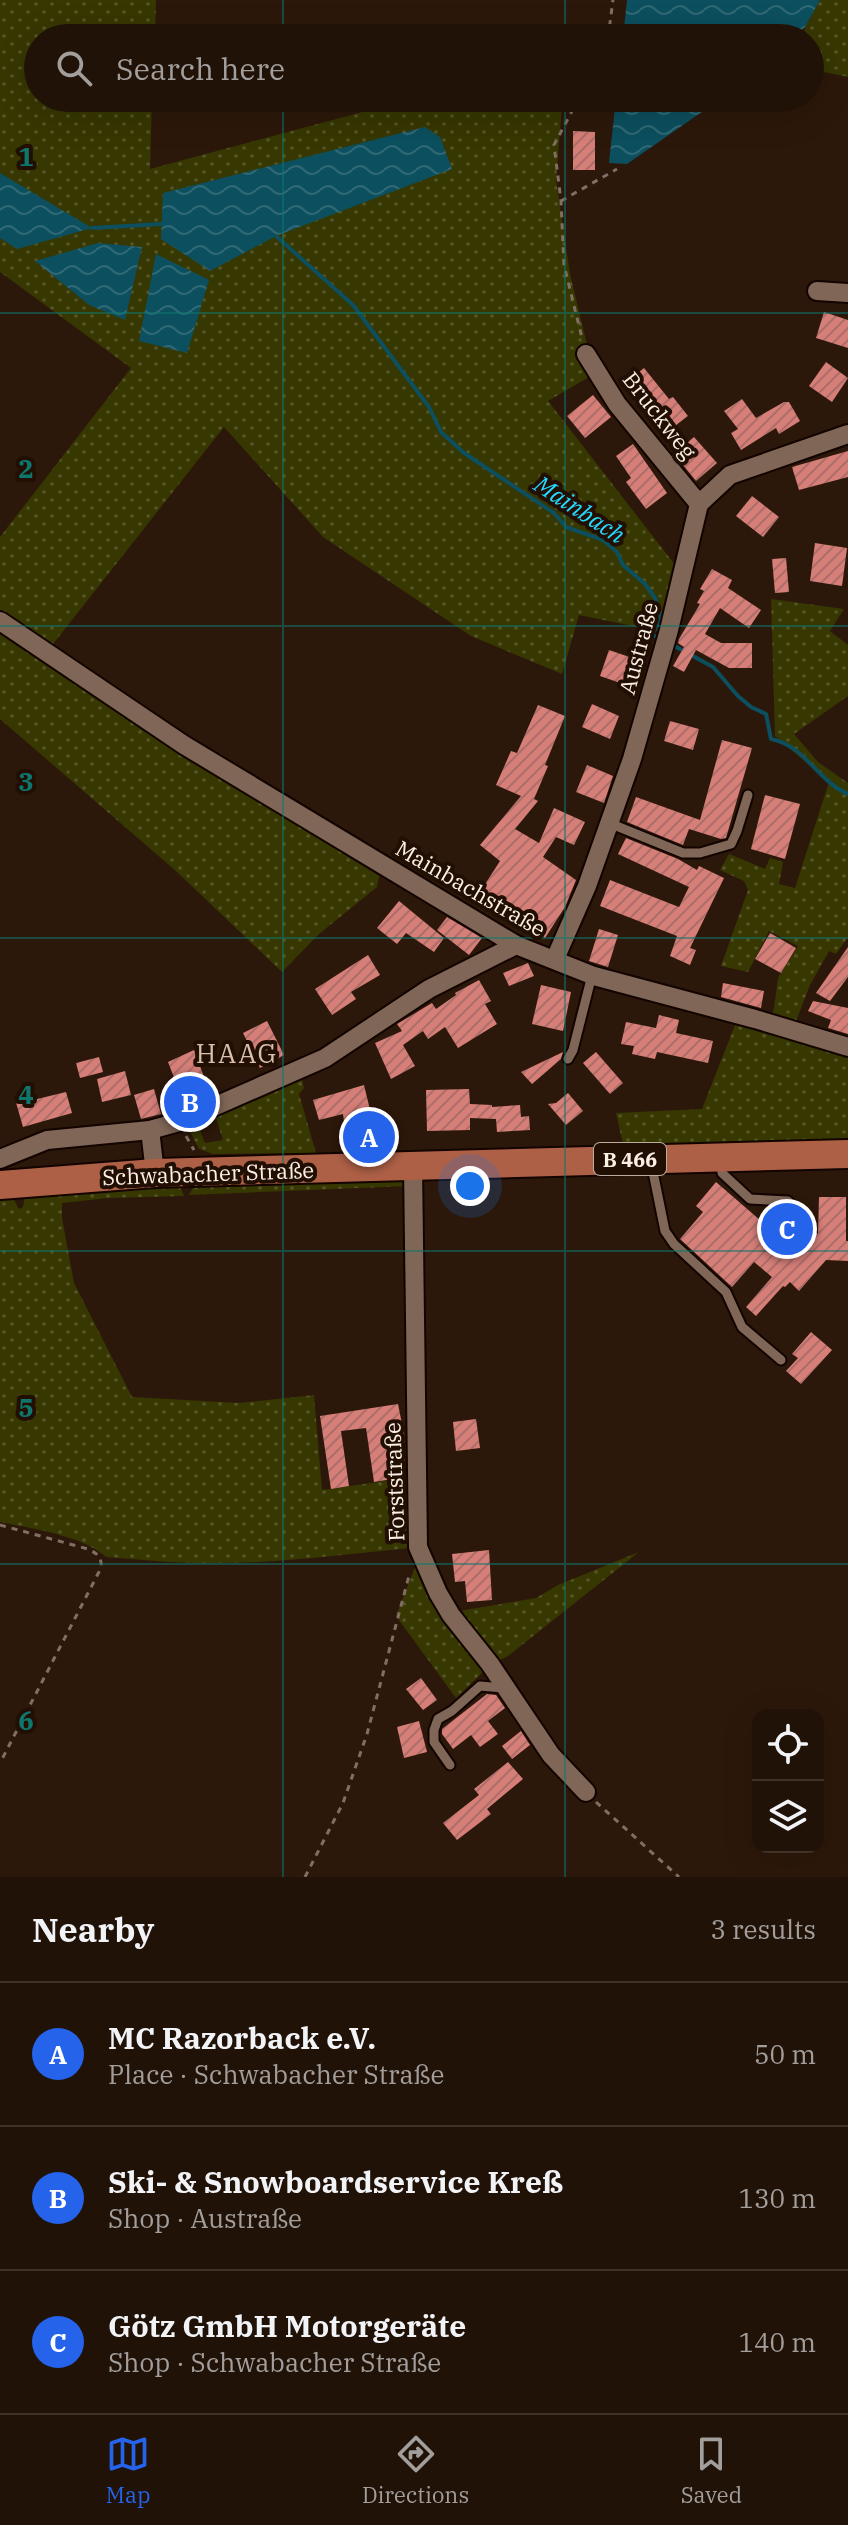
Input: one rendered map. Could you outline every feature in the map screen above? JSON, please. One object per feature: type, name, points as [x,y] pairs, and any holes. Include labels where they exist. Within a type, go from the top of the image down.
[{"type":"main road","name":"Schwabacher Straße","points":[[0,1185],[155,1173],[848,1154]]},
{"type":"street","points":[[817,291],[848,293]]},
{"type":"street","name":"Bruckweg","points":[[586,354],[617,404],[699,504]]},
{"type":"street","points":[[699,504],[730,475],[848,434]]},
{"type":"street","name":"Austraße","points":[[555,959],[587,886],[632,759],[669,630],[699,504]]},
{"type":"street","name":"Mainbachstraße","points":[[0,621],[184,745],[516,945],[592,975],[848,1047]]},
{"type":"street","points":[[0,1159],[47,1140],[150,1130],[179,1122],[325,1058],[429,989],[516,945]]},
{"type":"street","points":[[150,1130],[155,1173]]},
{"type":"street","name":"Forststraße","points":[[413,1166],[418,1547],[438,1593],[551,1755],[586,1792]]},
{"type":"lane","points":[[609,823],[683,853],[700,853],[731,844],[748,795]]},
{"type":"lane","points":[[568,1059],[592,975]]},
{"type":"lane","points":[[722,1157],[722,1173],[750,1199],[788,1201]]},
{"type":"lane","points":[[650,1159],[665,1231],[674,1244],[726,1292],[742,1327],[781,1360]]},
{"type":"lane","points":[[450,1765],[434,1742],[438,1719],[480,1686],[507,1688]]},
{"type":"path","points":[[610,24],[613,0]]},
{"type":"path","points":[[572,112],[554,145],[564,265],[586,354]]},
{"type":"path","points":[[561,201],[617,169]]},
{"type":"path","points":[[0,1525],[73,1543],[98,1554],[102,1560],[101,1568],[0,1763]]},
{"type":"path","points":[[305,1877],[343,1803],[367,1734],[418,1547]]},
{"type":"path","points":[[586,1792],[649,1853],[679,1877]]},
{"type":"shaded area","points":[[0,0],[156,0],[155,24],[24,24],[24,112],[152,112],[150,169],[362,112],[562,112],[556,180],[570,274],[594,374],[548,401],[679,570],[662,632],[579,615],[562,674],[471,636],[323,537],[224,427],[42,658],[130,721],[379,876],[377,887],[319,934],[282,972],[176,871],[0,719],[0,537],[131,368],[0,272]]},
{"type":"shaded area","points":[[820,0],[848,0],[848,77],[824,72],[824,24],[807,24]]},
{"type":"shaded area","points":[[771,599],[844,609],[830,631],[848,645],[848,696],[794,734],[818,762],[848,783],[848,937],[836,954],[829,951],[810,985],[796,1021],[773,1015],[778,978],[798,946],[769,931],[748,972],[721,966],[748,890],[744,881],[720,870],[729,854],[765,869],[770,858],[783,862],[779,884],[795,888],[829,782],[775,736]]},
{"type":"shaded area","points":[[737,1020],[848,1054],[848,1140],[623,1144],[616,1113],[702,1109]]},
{"type":"shaded area","points":[[301,1075],[304,1088],[299,1094],[316,1153],[213,1154],[199,1149],[186,1124],[196,1121],[205,1143],[223,1140],[215,1115]]},
{"type":"shaded area","points":[[413,1179],[409,1186],[189,1195],[195,1184]]},
{"type":"shaded area","points":[[179,1184],[184,1196],[62,1203],[74,1283],[132,1397],[239,1403],[314,1395],[322,1490],[413,1477],[410,1548],[266,1562],[162,1562],[106,1557],[71,1538],[0,1522],[0,1199],[13,1198],[19,1209],[23,1207],[25,1196]]},
{"type":"shaded area","points":[[639,1552],[508,1656],[490,1665],[456,1698],[396,1616],[415,1567],[420,1564],[447,1613],[536,1598],[558,1585]]},
{"type":"water","points":[[627,0],[820,0],[807,24],[624,24]]},
{"type":"water","points":[[614,112],[702,112],[627,164],[609,163]]},
{"type":"water","points":[[425,127],[440,137],[452,169],[276,236],[210,271],[161,239],[163,193]]},
{"type":"water","points":[[0,173],[92,228],[17,249],[0,238]]},
{"type":"water","points":[[98,243],[142,247],[125,320],[89,305],[35,261]]},
{"type":"water","points":[[156,254],[209,280],[187,353],[139,341]]},
{"type":"building","points":[[573,131],[595,132],[595,170],[573,170]]},
{"type":"building","points":[[824,312],[848,320],[848,348],[816,338]]},
{"type":"building","points":[[826,362],[848,378],[832,402],[809,386]]},
{"type":"building","points":[[644,368],[669,399],[673,397],[688,416],[663,435],[626,383]]},
{"type":"building","points":[[593,395],[611,417],[585,438],[567,416]]},
{"type":"building","points":[[742,399],[756,418],[789,402],[800,421],[779,434],[776,428],[741,450],[731,433],[738,429],[724,411]]},
{"type":"building","points":[[694,437],[717,463],[696,481],[674,454]]},
{"type":"building","points":[[633,444],[667,493],[646,509],[626,482],[631,478],[616,456]]},
{"type":"building","points":[[848,451],[848,477],[799,490],[792,467]]},
{"type":"building","points":[[752,496],[779,517],[763,537],[736,516]]},
{"type":"building","points":[[815,543],[847,548],[842,586],[810,581]]},
{"type":"building","points":[[786,558],[789,592],[775,593],[772,559]]},
{"type":"building","points":[[712,569],[732,580],[728,588],[761,610],[749,628],[720,608],[705,634],[721,643],[752,643],[752,668],[729,668],[696,650],[684,672],[673,666],[684,647],[678,643],[679,639],[700,604],[697,603],[704,591],[700,589]]},
{"type":"building","points":[[609,650],[638,660],[629,686],[600,676]]},
{"type":"building","points":[[592,704],[619,716],[610,739],[582,727]]},
{"type":"building","points":[[538,705],[565,716],[534,799],[538,801],[515,829],[539,843],[554,808],[585,822],[574,845],[556,837],[543,857],[576,880],[565,907],[545,938],[478,895],[500,861],[480,845],[521,796],[496,785],[511,751],[517,753]]},
{"type":"building","points":[[670,721],[699,729],[693,750],[664,741]]},
{"type":"building","points":[[722,740],[752,748],[726,838],[689,829],[683,845],[627,822],[636,797],[700,820]]},
{"type":"building","points":[[587,765],[613,776],[604,803],[576,792]]},
{"type":"building","points":[[765,795],[800,804],[785,859],[751,849]]},
{"type":"building","points":[[626,838],[697,870],[699,866],[724,878],[690,948],[696,950],[690,965],[670,956],[677,936],[600,906],[610,880],[679,907],[689,887],[618,854]]},
{"type":"building","points":[[399,901],[444,938],[434,952],[406,933],[397,944],[377,928]]},
{"type":"building","points":[[447,917],[482,938],[469,955],[437,930]]},
{"type":"building","points":[[599,929],[618,935],[608,967],[589,961]]},
{"type":"building","points":[[770,933],[796,948],[781,973],[755,959]]},
{"type":"building","points":[[848,947],[848,977],[830,1001],[816,993]]},
{"type":"building","points":[[368,955],[380,975],[351,992],[356,999],[332,1015],[315,989]]},
{"type":"building","points":[[528,963],[534,976],[509,986],[503,973]]},
{"type":"building","points":[[479,980],[491,1001],[485,1004],[497,1024],[458,1048],[445,1027],[428,1039],[423,1031],[403,1045],[415,1066],[391,1079],[375,1043],[402,1031],[397,1024],[432,1003],[436,1009],[455,993]]},
{"type":"building","points":[[723,983],[764,991],[761,1008],[721,997]]},
{"type":"building","points":[[541,985],[571,992],[563,1031],[532,1024]]},
{"type":"building","points":[[813,1001],[848,1008],[848,1034],[828,1028],[831,1020],[808,1011]]},
{"type":"building","points":[[659,1015],[679,1020],[676,1033],[713,1041],[708,1063],[657,1052],[655,1059],[632,1054],[634,1046],[621,1044],[626,1022],[656,1028]]},
{"type":"building","points":[[267,1021],[284,1055],[260,1068],[243,1033]]},
{"type":"building","points":[[194,1050],[207,1085],[193,1092],[196,1101],[185,1106],[168,1062]]},
{"type":"building","points":[[563,1052],[561,1059],[532,1084],[521,1072]]},
{"type":"building","points":[[596,1052],[623,1083],[610,1094],[583,1063]]},
{"type":"building","points":[[99,1057],[103,1072],[80,1078],[76,1063]]},
{"type":"building","points":[[125,1071],[131,1095],[102,1102],[97,1079]]},
{"type":"building","points":[[364,1085],[373,1122],[390,1119],[394,1147],[348,1151],[343,1114],[319,1120],[313,1100]]},
{"type":"building","points":[[154,1089],[161,1114],[141,1119],[134,1095]]},
{"type":"building","points":[[469,1089],[470,1104],[492,1107],[520,1105],[521,1117],[529,1116],[530,1130],[497,1132],[496,1119],[470,1118],[470,1130],[427,1131],[426,1090]]},
{"type":"building","points":[[66,1092],[72,1113],[23,1127],[15,1099],[32,1094],[33,1100]]},
{"type":"building","points":[[568,1093],[583,1111],[566,1125],[548,1104],[556,1103]]},
{"type":"building","points":[[716,1182],[767,1226],[780,1213],[800,1218],[818,1234],[819,1197],[846,1197],[848,1261],[826,1260],[799,1291],[790,1282],[783,1286],[756,1316],[746,1307],[772,1277],[754,1262],[732,1287],[680,1239],[703,1212],[696,1206]]},
{"type":"building","points":[[811,1332],[832,1350],[801,1384],[786,1371],[798,1358],[792,1354]]},
{"type":"building","points":[[398,1404],[405,1439],[405,1477],[374,1482],[366,1428],[341,1431],[349,1486],[331,1489],[320,1416]]},
{"type":"building","points":[[476,1419],[480,1448],[456,1451],[453,1422]]},
{"type":"building","points":[[489,1550],[492,1600],[467,1602],[465,1581],[455,1582],[452,1554]]},
{"type":"building","points":[[421,1678],[437,1700],[423,1710],[406,1689]]},
{"type":"building","points":[[487,1694],[496,1695],[505,1708],[488,1721],[498,1734],[480,1747],[471,1735],[453,1749],[442,1734],[442,1729]]},
{"type":"building","points":[[419,1721],[427,1752],[404,1758],[397,1727]]},
{"type":"building","points":[[521,1731],[530,1745],[512,1759],[502,1746]]},
{"type":"building","points":[[508,1762],[523,1779],[487,1809],[491,1814],[457,1840],[443,1823],[479,1795],[474,1789]]},
{"type":"waterway","points":[[92,228],[161,224]]},
{"type":"waterway","name":"Mainbach","points":[[276,236],[353,305],[429,407],[441,432],[464,453],[554,513],[566,527],[603,540],[617,552],[623,565],[645,584],[655,598],[661,617],[652,635],[661,639]]},
{"type":"waterway","name":"Mainbach","points":[[669,643],[713,667],[738,696],[766,714],[771,739],[793,749],[827,780],[848,794]]},
{"type":"place","name":"Ski- & Snowboardservice Kreß","points":[[190,1102]]},
{"type":"place","name":"MC Razorback e.V.","points":[[369,1137]]},
{"type":"place","name":"Götz GmbH Motorgeräte","points":[[787,1229]]},
{"type":"district","name":"HAAG","points":[[237,1053]]}]
